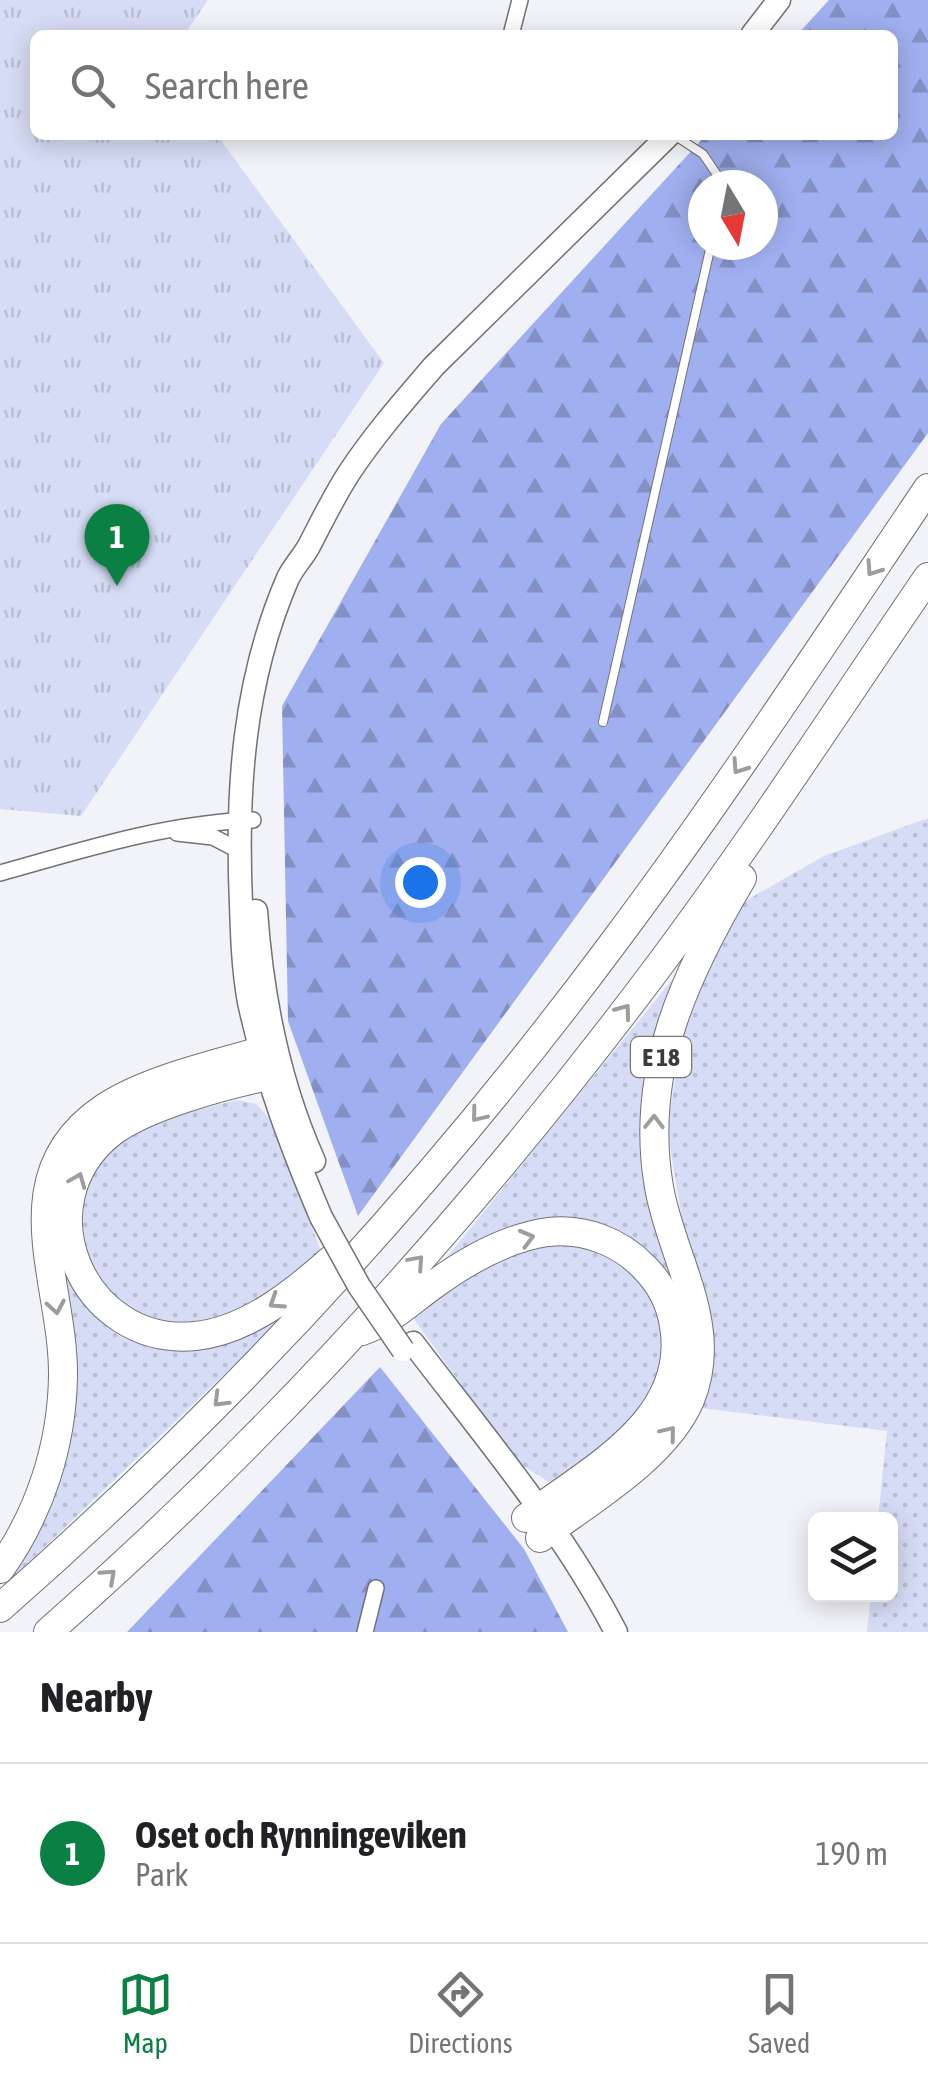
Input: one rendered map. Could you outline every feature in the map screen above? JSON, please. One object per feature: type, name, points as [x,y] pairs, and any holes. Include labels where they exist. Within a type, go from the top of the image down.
[{"type":"highway","points":[[0,1608],[250,1371],[460,1136],[613,944],[928,488]]},
{"type":"highway","name":"E 18","points":[[48,1632],[183,1506],[352,1334],[487,1182],[653,974],[928,577]]},
{"type":"highway","name":"E 18","points":[[539,1523],[654,1450],[690,1399],[701,1336],[692,1294],[664,1210],[654,1144],[657,1078],[667,1034],[691,972],[721,912],[893,628]]},
{"type":"highway","points":[[272,1062],[150,1112],[110,1133],[94,1149],[72,1189],[68,1212],[71,1246],[82,1278],[95,1297],[132,1325],[153,1333],[198,1336],[251,1317],[290,1294],[333,1259],[358,1252]]},
{"type":"highway","points":[[0,1569],[37,1504],[52,1461],[60,1417],[62,1350],[44,1220],[50,1178],[59,1158],[84,1124],[118,1099],[272,1062]]},
{"type":"highway","name":"E 18","points":[[352,1334],[388,1322],[448,1274],[487,1252],[529,1236],[574,1232],[596,1236],[636,1258],[664,1294],[673,1316],[676,1361],[670,1383],[661,1404],[639,1430],[539,1523]]},
{"type":"street","points":[[512,30],[520,0]]},
{"type":"street","points":[[756,30],[779,0]]},
{"type":"street","points":[[616,1632],[408,1346],[328,1212],[300,1126],[249,999],[242,952],[238,850],[264,701],[307,550],[347,476],[422,380],[666,140]]},
{"type":"street","points":[[0,873],[152,832],[203,822],[246,820]]},
{"type":"street","points":[[246,820],[272,1062]]},
{"type":"street","points":[[152,832],[213,836],[238,850]]},
{"type":"street","points":[[365,1632],[376,1588]]},
{"type":"street","points":[[590,1600],[602,1632]]},
{"type":"lane","points":[[680,140],[704,154],[714,170]]},
{"type":"lane","points":[[604,722],[709,260]]},
{"type":"green space","points":[[0,0],[208,0],[187,30],[30,30],[30,140],[221,140],[384,363],[81,816],[0,809]]},
{"type":"green space","points":[[829,0],[928,0],[928,433],[358,1216],[288,1021],[282,706],[441,424],[701,140],[898,140],[898,30],[802,30]]},
{"type":"green space","points":[[928,818],[928,1632],[867,1632],[870,1602],[898,1602],[898,1512],[879,1512],[887,1431],[701,1408],[714,1336],[683,1226],[667,1128],[683,1032],[733,908],[824,856]]},
{"type":"green space","points":[[676,975],[648,1068],[641,1125],[649,1194],[683,1306],[565,1222],[431,1277]]},
{"type":"green space","points":[[237,1100],[256,1104],[269,1118],[321,1251],[260,1298],[219,1318],[189,1321],[152,1317],[122,1302],[100,1278],[87,1249],[83,1216],[89,1184],[106,1155],[135,1132],[172,1117]]},
{"type":"green space","points":[[546,1242],[588,1244],[625,1263],[653,1293],[666,1328],[665,1368],[632,1424],[563,1480],[549,1482],[517,1462],[411,1315],[499,1257]]},
{"type":"green space","points":[[60,1247],[73,1286],[96,1318],[120,1336],[146,1346],[202,1345],[231,1338],[287,1314],[6,1584],[38,1528]]},
{"type":"green space","points":[[380,1367],[524,1549],[568,1632],[127,1632]]},
{"type":"place","name":"Oset och Rynningeviken","points":[[117,586]]}]
